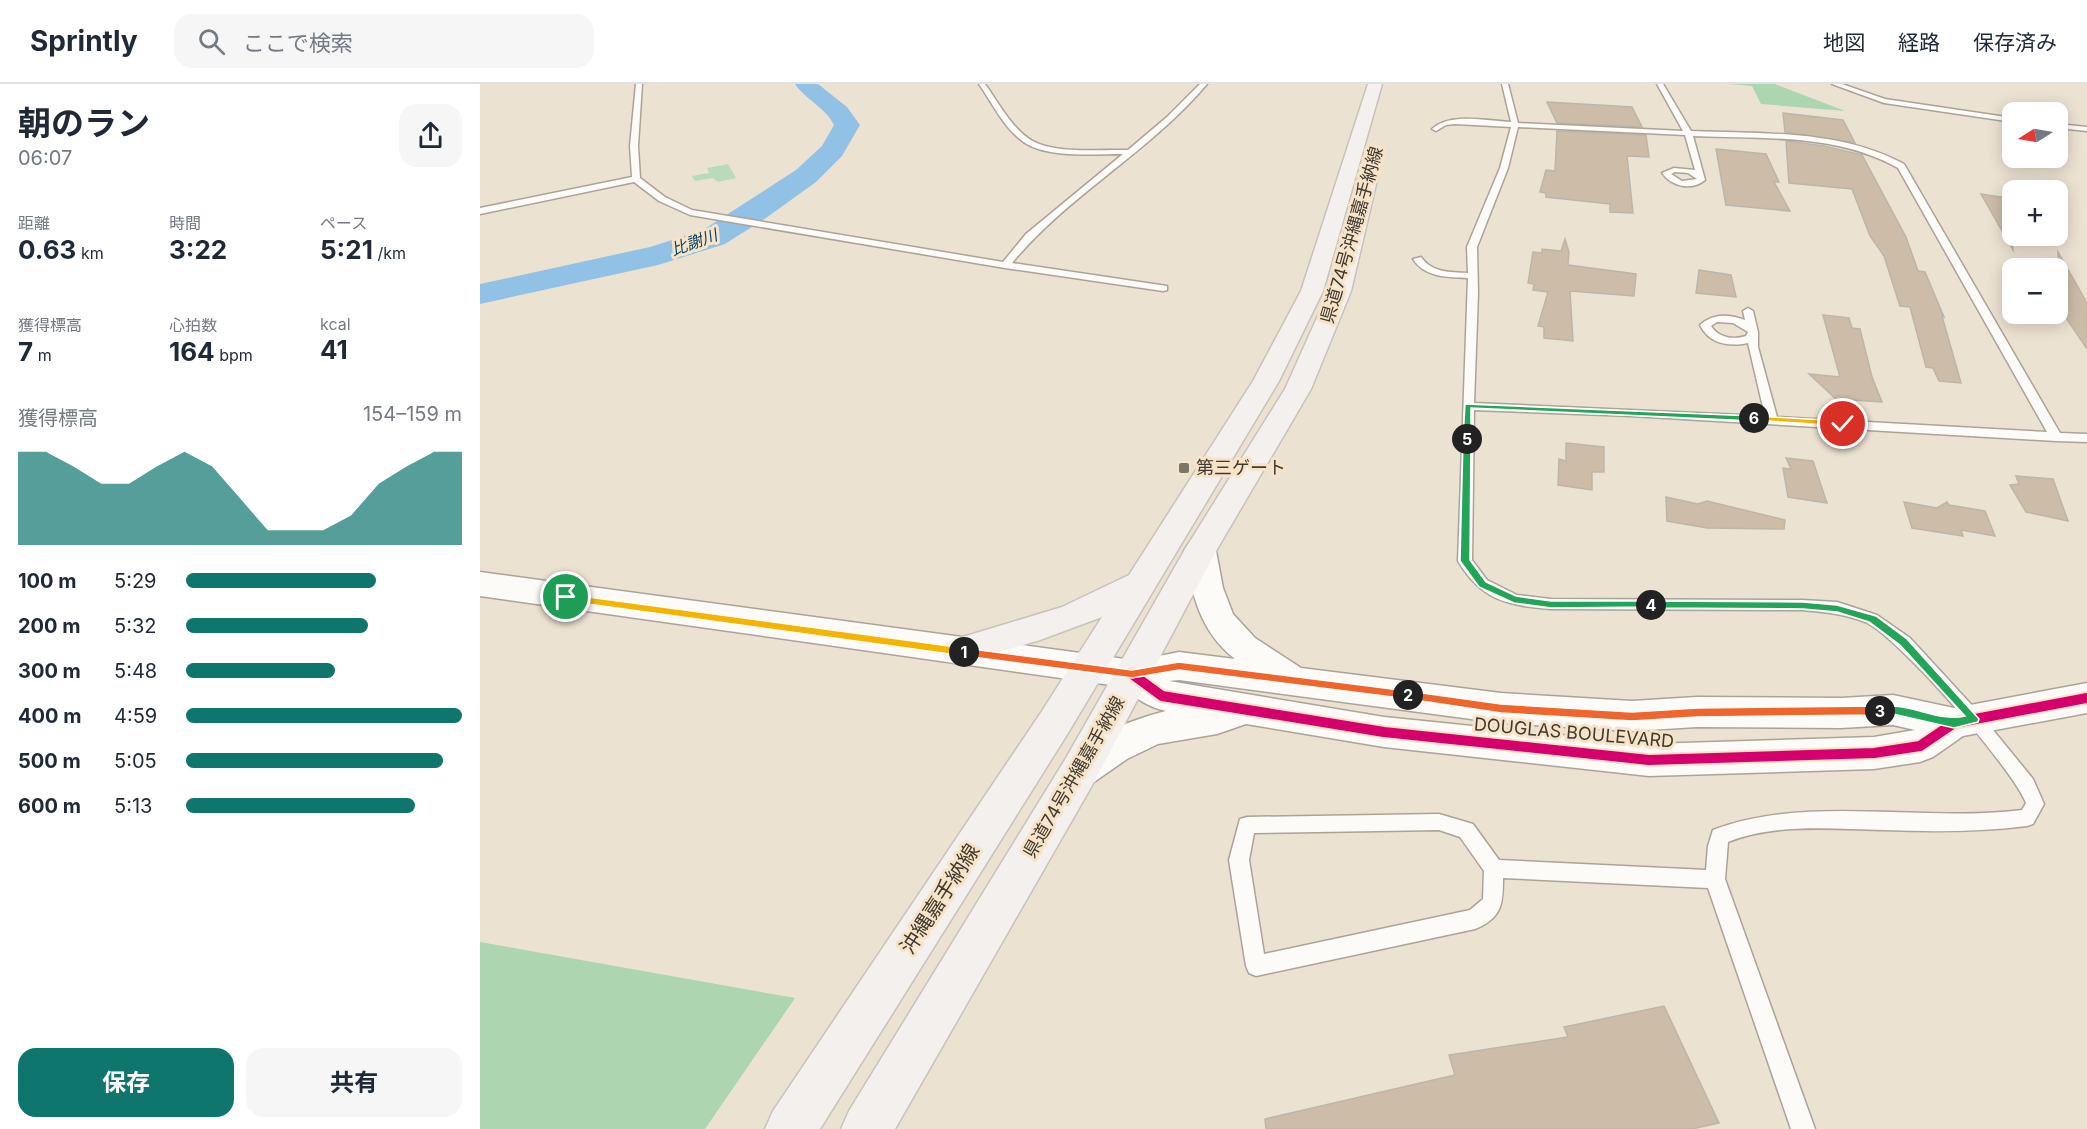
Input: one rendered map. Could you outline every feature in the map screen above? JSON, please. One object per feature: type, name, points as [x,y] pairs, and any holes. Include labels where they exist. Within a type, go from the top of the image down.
[{"type":"main road","name":"県道74号沖縄嘉手納線","points":[[1088,668],[1266,381],[1312,291],[1375,84]]},
{"type":"main road","name":"県道74号沖縄嘉手納線","points":[[867,1129],[1080,770],[1200,551],[1298,389],[1325,331],[1340,291],[1393,84]]},
{"type":"main road","points":[[958,651],[1022,634],[1073,616],[1109,602],[1142,582]]},
{"type":"main road","name":"沖縄嘉手納線","points":[[791,1129],[1088,668]]},
{"type":"street","name":"DOUGLAS BOULEVARD","points":[[1200,551],[1209,594],[1221,624],[1239,643],[1292,680]]},
{"type":"street","points":[[480,584],[1132,674]]},
{"type":"street","name":"DOUGLAS BOULEVARD","points":[[1132,674],[1179,666],[1501,708],[1576,714],[1632,716],[1697,712],[1841,713],[1893,710],[1964,721]]},
{"type":"street","name":"DOUGLAS BOULEVARD","points":[[1132,674],[1162,696],[1384,732],[1649,760],[1874,753],[1920,746],[1964,721],[2087,698]]},
{"type":"street","name":"DOUGLAS BOULEVARD","points":[[1080,770],[1112,747],[1144,732],[1176,724],[1210,722],[1248,710]]},
{"type":"lane","points":[[639,84],[634,146],[636,179],[662,199],[690,212],[732,221],[1005,265],[1163,288]]},
{"type":"lane","points":[[982,84],[1016,130],[1033,145],[1061,149],[1130,152]]},
{"type":"lane","points":[[1005,265],[1029,236],[1170,119],[1204,84]]},
{"type":"lane","points":[[1505,84],[1515,125],[1504,168],[1472,247],[1465,561],[1482,584],[1514,600],[1551,604],[1803,606],[1837,609],[1872,619],[1904,642],[1964,721],[2027,784],[2035,804],[2027,818],[1990,824],[1782,822],[1733,830],[1720,836],[1717,846],[1715,879],[1803,1129]]},
{"type":"lane","points":[[1660,84],[1688,134],[1701,178]]},
{"type":"lane","points":[[1835,84],[1884,101],[2002,118]]},
{"type":"lane","points":[[1436,129],[1444,123],[1455,122],[1841,142],[1883,156],[1901,166],[2056,436]]},
{"type":"lane","points":[[2068,127],[2087,129]]},
{"type":"lane","points":[[480,211],[636,179]]},
{"type":"lane","points":[[1418,259],[1420,265],[1427,270],[1473,276]]},
{"type":"lane","points":[[1748,311],[1753,332],[1753,347],[1772,419]]},
{"type":"lane","points":[[1468,406],[1772,419],[2087,438]]},
{"type":"lane","points":[[1439,822],[1466,830],[1494,869],[1493,903],[1475,919],[1256,966],[1239,860],[1247,825],[1439,822]]},
{"type":"lane","points":[[1494,869],[1715,879]]},
{"type":"green space","points":[[1730,84],[1775,84],[1845,111],[1761,104],[1752,86]]},
{"type":"green space","points":[[728,164],[736,178],[718,182],[713,178],[695,181],[692,176],[709,173],[707,168]]},
{"type":"green space","points":[[480,942],[795,998],[705,1129],[480,1129]]},
{"type":"building","points":[[1547,102],[1632,107],[1642,127],[1557,123]]},
{"type":"building","points":[[1783,113],[1843,120],[1855,143],[1785,132]]},
{"type":"building","points":[[1557,131],[1646,135],[1649,157],[1627,156],[1633,213],[1610,212],[1610,204],[1546,197],[1546,193],[1540,192],[1546,170],[1555,171]]},
{"type":"building","points":[[1786,141],[1824,146],[1862,155],[1906,237],[1918,271],[1925,272],[1944,317],[1942,316],[1961,383],[1939,381],[1933,368],[1926,367],[1910,307],[1900,306],[1884,256],[1870,236],[1852,189],[1789,183]]},
{"type":"building","points":[[1716,149],[1766,154],[1779,182],[1774,182],[1790,211],[1726,205]]},
{"type":"building","points":[[1981,194],[2002,197],[2002,231]]},
{"type":"building","points":[[1565,239],[1569,252],[1568,265],[1636,274],[1634,296],[1570,291],[1573,341],[1544,338],[1544,327],[1538,326],[1548,292],[1533,290],[1534,284],[1528,283],[1533,252],[1542,253],[1542,249],[1561,251]]},
{"type":"building","points":[[1699,270],[1731,275],[1736,297],[1696,293]]},
{"type":"building","points":[[2068,270],[2087,303],[2087,349],[2068,321]]},
{"type":"building","points":[[1823,315],[1849,318],[1852,328],[1860,329],[1872,377],[1882,402],[1836,399],[1809,374],[1840,377]]},
{"type":"building","points":[[1566,443],[1604,447],[1604,472],[1592,472],[1592,490],[1558,485],[1559,459],[1566,461]]},
{"type":"building","points":[[1786,458],[1813,461],[1827,503],[1788,497],[1783,468],[1791,469]]},
{"type":"building","points":[[2016,476],[2053,479],[2068,521],[2026,512],[2010,485],[2019,484]]},
{"type":"building","points":[[1666,497],[1698,504],[1707,501],[1785,520],[1784,529],[1707,528],[1667,521]]},
{"type":"building","points":[[1904,502],[1937,508],[1947,502],[1949,505],[1985,511],[1995,536],[1961,530],[1963,536],[1912,528]]},
{"type":"building","points":[[1664,1006],[1719,1123],[1692,1129],[1266,1129],[1265,1119],[1455,1075],[1449,1055],[1568,1037],[1564,1027]]},
{"type":"waterway","name":"比謝川","points":[[480,294],[658,255],[714,237],[755,212],[806,176],[833,150],[847,125],[839,113],[806,84]]},
{"type":"cycle path","points":[[1132,674],[1162,696],[1384,732],[1649,760],[1874,753],[1920,746],[1954,723],[2087,698]]},
{"type":"place","name":"第三ゲート","points":[[1184,468]]},
{"type":"route","points":[[566,597],[1132,674],[1179,666],[1501,708],[1632,716],[1697,712],[1841,713],[1893,710],[1954,723],[1974,719],[1904,642],[1872,619],[1837,609],[1803,606],[1551,604],[1514,600],[1482,584],[1465,561],[1468,406],[1631,412],[1843,424]]}]
